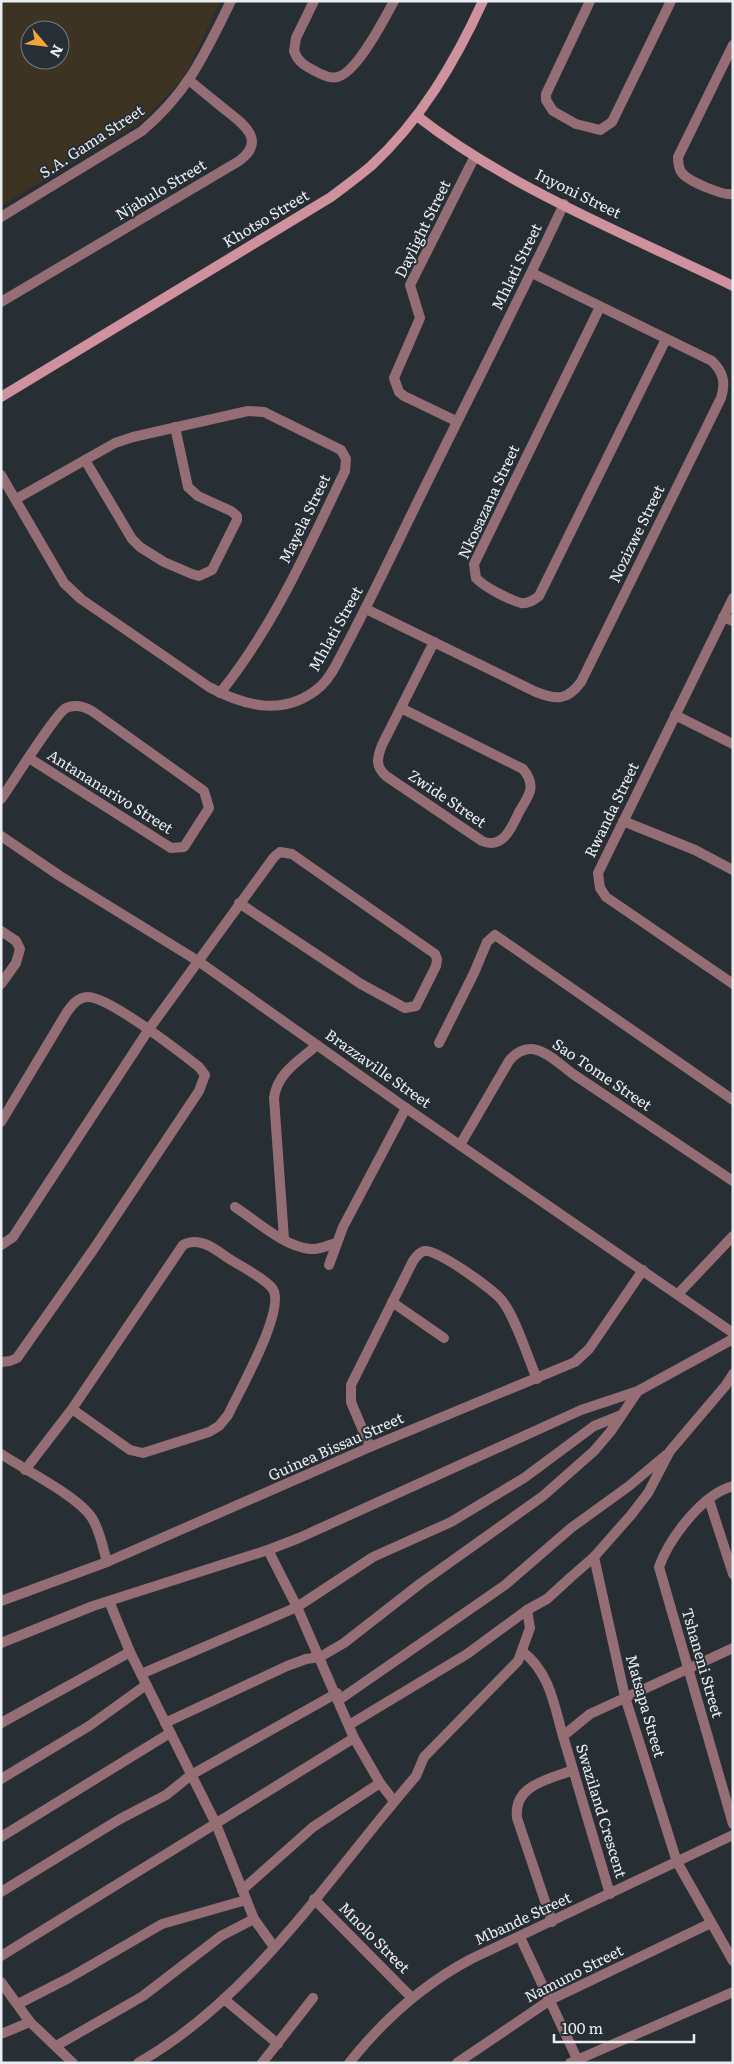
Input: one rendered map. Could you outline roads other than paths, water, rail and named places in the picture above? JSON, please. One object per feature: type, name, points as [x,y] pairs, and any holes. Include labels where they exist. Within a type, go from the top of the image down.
[{"type":"street","name":"S.A. Gama Street","points":[[1,217],[142,131],[159,116],[190,81],[231,1]]},
{"type":"street","points":[[314,1],[296,38],[294,50],[302,64],[321,74],[336,78],[348,72],[376,36],[394,1]]},
{"type":"street","name":"Khotso Street","points":[[1,397],[331,197],[370,166],[417,116],[445,75],[483,1]]},
{"type":"street","points":[[590,1],[546,94],[546,100],[553,111],[595,130],[605,129],[612,122],[672,1]]},
{"type":"street","points":[[733,45],[678,157],[682,173],[690,179],[724,194],[733,194]]},
{"type":"street","name":"Njabulo Street","points":[[1,302],[239,161],[248,153],[252,140],[246,126],[190,81]]},
{"type":"street","name":"Inyoni Street","points":[[417,116],[474,158],[733,286]]},
{"type":"street","name":"Daylight Street","points":[[456,422],[404,396],[399,392],[394,378],[420,318],[410,285],[474,158]]},
{"type":"street","name":"Mhlati Street","points":[[1,475],[71,590],[220,693],[252,706],[274,706],[290,702],[312,692],[330,676],[366,608],[456,422],[532,273],[564,204]]},
{"type":"street","name":"Nozizwe Street","points":[[366,608],[553,699],[570,694],[577,689],[724,388],[720,370],[712,361],[532,273]]},
{"type":"street","name":"Nkosazana Street","points":[[600,307],[474,564],[476,578],[491,589],[521,602],[530,602],[539,596],[666,339]]},
{"type":"street","name":"Mayela Street","points":[[16,499],[124,439],[248,411],[264,412],[335,446],[346,459],[345,471],[270,623],[220,693]]},
{"type":"street","points":[[85,460],[136,543],[171,565],[199,576],[205,574],[216,565],[237,516],[231,511],[198,496],[188,487],[185,482],[175,427]]},
{"type":"street","name":"Rwanda Street","points":[[733,598],[728,619],[675,715],[598,873],[600,888],[606,897],[733,984]]},
{"type":"street","name":"Zwide Street","points":[[401,708],[523,769],[527,774],[530,791],[512,827],[501,840],[489,843],[482,841],[380,770],[378,762],[379,753],[401,708],[434,642]]},
{"type":"street","name":"Antananarivo Street","points":[[1,800],[29,758],[62,711],[70,707],[82,707],[92,711],[204,791],[209,808],[184,847],[171,848],[29,758]]},
{"type":"street","points":[[675,715],[733,744]]},
{"type":"street","points":[[623,821],[695,850],[733,870]]},
{"type":"street","name":"Brazzaville Street","points":[[1,836],[60,876],[198,961],[406,1108],[733,1333]]},
{"type":"street","points":[[1,1245],[12,1237],[19,1227],[149,1029],[239,903],[274,857],[280,852],[286,852],[435,954],[437,959],[436,966],[416,1006],[405,1008],[361,984],[239,903]]},
{"type":"street","points":[[1,931],[16,941],[20,949],[16,963],[1,984]]},
{"type":"street","points":[[439,1043],[474,973],[487,942],[495,935],[733,1100]]},
{"type":"street","points":[[1,1122],[67,1012],[78,1000],[90,997],[96,998],[149,1029],[199,1067],[204,1073],[204,1083],[94,1250],[17,1358],[10,1362],[1,1362]]},
{"type":"street","points":[[284,1239],[274,1098],[276,1085],[282,1076],[318,1045]]},
{"type":"street","name":"Sao Tome Street","points":[[460,1145],[509,1061],[520,1050],[535,1049],[551,1057],[573,1074],[733,1181]]},
{"type":"street","points":[[329,1265],[336,1242],[406,1108]]},
{"type":"street","points":[[235,1207],[284,1239],[309,1249],[336,1242]]},
{"type":"street","points":[[678,1294],[733,1236]]},
{"type":"street","points":[[25,1470],[72,1409],[183,1245],[191,1242],[210,1245],[272,1287],[276,1300],[272,1320],[228,1414],[219,1426],[201,1435],[143,1453],[130,1450],[72,1409]]},
{"type":"street","points":[[370,1448],[351,1402],[351,1385],[417,1255],[424,1251],[436,1254],[494,1292],[504,1302],[537,1379]]},
{"type":"street","name":"Guinea Bissau Street","points":[[1,1601],[107,1562],[370,1448],[537,1379],[582,1356],[643,1270]]},
{"type":"street","points":[[392,1302],[444,1338]]},
{"type":"street","points":[[1,1643],[109,1601],[268,1550],[581,1410],[638,1391],[733,1339]]},
{"type":"street","points":[[1,1892],[120,1819],[166,1796],[190,1775],[338,1696],[505,1585],[571,1528],[629,1486],[670,1451],[726,1385],[733,1374]]},
{"type":"street","points":[[165,1723],[288,1666],[306,1659],[320,1657],[344,1643],[421,1583],[543,1496],[594,1451],[611,1431],[619,1416],[638,1391]]},
{"type":"street","points":[[141,1674],[297,1607],[373,1557],[464,1514],[524,1478],[594,1426],[619,1416]]},
{"type":"street","points":[[349,1725],[467,1654],[527,1610],[547,1599],[594,1557],[648,1493],[670,1451]]},
{"type":"street","points":[[1,1454],[73,1500],[88,1512],[96,1526],[107,1562]]},
{"type":"street","points":[[733,1486],[709,1500],[733,1574]]},
{"type":"street","name":"Tshaneni Street","points":[[709,1500],[677,1531],[668,1545],[659,1567],[733,1824]]},
{"type":"street","points":[[268,1550],[297,1607],[338,1696],[354,1738],[380,1783],[394,1801]]},
{"type":"street","name":"Matsapa Street","points":[[594,1557],[625,1697],[677,1862],[733,1961]]},
{"type":"street","points":[[109,1601],[130,1652],[216,1824],[254,1919],[274,1946]]},
{"type":"street","points":[[138,2063],[174,2042],[224,1999],[274,1946],[416,1776],[424,1757],[510,1670],[523,1652],[531,1623],[527,1610]]},
{"type":"street","name":"Swaziland Crescent","points":[[563,1736],[590,1714],[733,1648]]},
{"type":"street","points":[[1,1723],[130,1652]]},
{"type":"street","name":"Swaziland Crescent","points":[[523,1652],[538,1666],[547,1682],[610,1894]]},
{"type":"street","points":[[1,1779],[89,1726],[146,1685]]},
{"type":"street","points":[[1,1836],[170,1733]]},
{"type":"street","points":[[1,1956],[354,1738]]},
{"type":"street","points":[[552,1922],[517,1818],[517,1802],[524,1792],[530,1788],[573,1770]]},
{"type":"street","points":[[242,1890],[313,1827],[380,1783]]},
{"type":"street","name":"Mbande Street","points":[[350,2063],[381,2024],[412,1998],[455,1968],[733,1835]]},
{"type":"street","name":"Mnolo Street","points":[[314,1899],[412,1998]]},
{"type":"street","points":[[18,2004],[69,1978],[162,1924],[246,1900]]},
{"type":"street","points":[[56,2046],[143,1996],[221,1936],[254,1919]]},
{"type":"street","name":"Namuno Street","points":[[457,2063],[550,2000],[711,1923]]},
{"type":"street","points":[[520,1937],[550,2000],[575,2061],[733,1992]]},
{"type":"street","points":[[1,1982],[30,2022],[74,2063]]},
{"type":"street","points":[[262,2063],[313,1998]]},
{"type":"street","points":[[224,1999],[278,2044]]},
{"type":"street","points":[[1,2034],[30,2022]]}]
